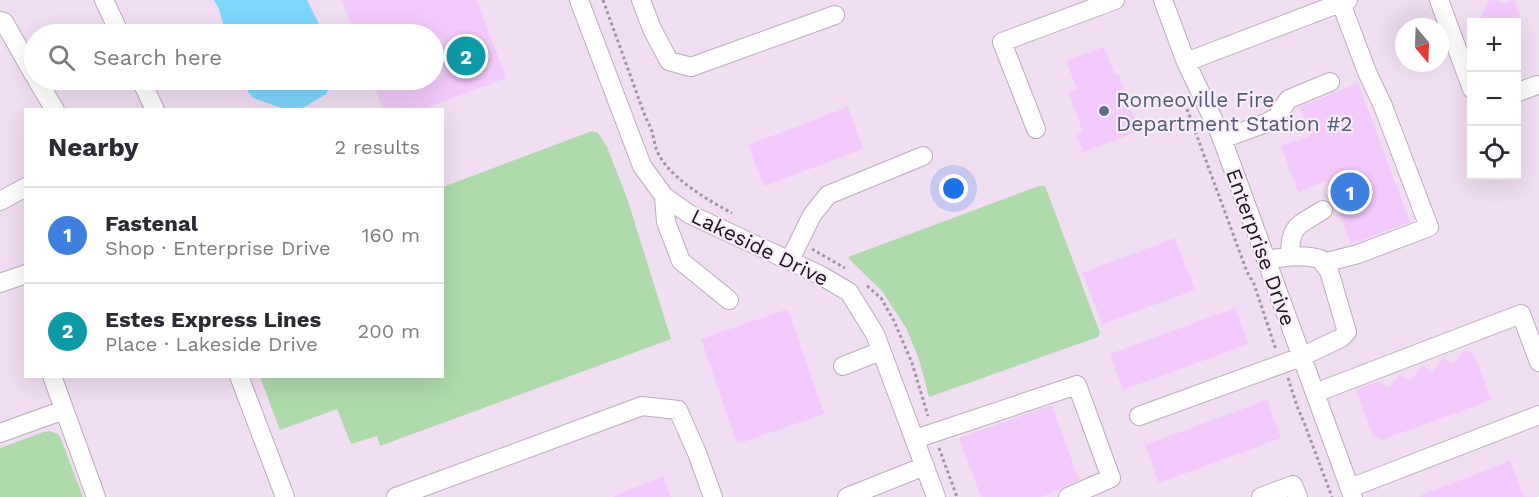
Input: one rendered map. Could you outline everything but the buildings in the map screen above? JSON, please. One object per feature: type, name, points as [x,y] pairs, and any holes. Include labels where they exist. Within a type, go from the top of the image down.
[{"type":"street","points":[[104,0],[115,24]]},
{"type":"street","name":"Lakeside Drive","points":[[579,0],[642,166],[664,196],[689,214],[790,260],[849,291],[874,334],[936,497]]},
{"type":"street","points":[[641,0],[652,29],[669,61],[691,67],[835,15]]},
{"type":"street","points":[[1036,129],[1002,42],[1115,0]]},
{"type":"street","name":"Enterprise Drive","points":[[1163,0],[1186,62],[1222,139],[1352,493]]},
{"type":"street","points":[[1439,0],[1467,76]]},
{"type":"street","points":[[1186,62],[1344,1],[1367,72],[1383,106],[1429,227],[1326,267]]},
{"type":"street","points":[[0,21],[4,22],[24,57]]},
{"type":"street","points":[[1222,139],[1266,123],[1277,117],[1289,99],[1330,82]]},
{"type":"street","points":[[1521,91],[1537,85]]},
{"type":"street","points":[[43,90],[54,108]]},
{"type":"street","points":[[146,90],[154,108]]},
{"type":"street","points":[[790,260],[812,215],[828,195],[923,156]]},
{"type":"street","points":[[0,201],[24,188]]},
{"type":"street","points":[[664,196],[666,222],[681,261],[729,300]]},
{"type":"street","points":[[1290,256],[1290,240],[1294,229],[1323,210]]},
{"type":"street","points":[[1139,416],[1301,357],[1341,338],[1347,332],[1326,267],[1320,259],[1290,256],[1266,260]]},
{"type":"street","points":[[0,263],[3,282],[24,275]]},
{"type":"street","points":[[1315,393],[1521,314],[1539,362]]},
{"type":"street","points":[[843,366],[881,351]]},
{"type":"street","points":[[53,378],[96,497]]},
{"type":"street","points":[[241,378],[285,497]]},
{"type":"street","points":[[915,439],[1077,385],[1111,478],[1068,497]]},
{"type":"street","points":[[396,497],[642,406],[678,410],[713,497]]},
{"type":"street","points":[[0,433],[64,410]]},
{"type":"street","points":[[1352,493],[1539,416]]},
{"type":"street","points":[[847,497],[925,466]]},
{"type":"street","points":[[1261,497],[1293,485],[1298,497]]},
{"type":"path","points":[[1186,107],[1247,272],[1258,295],[1280,364],[1332,497]]},
{"type":"shaded area","points":[[0,0],[1539,0],[1539,497],[0,497]]},
{"type":"green space","points":[[592,131],[598,133],[607,147],[627,198],[671,339],[380,446],[377,436],[351,444],[337,409],[280,430],[260,378],[444,378],[444,187]]},
{"type":"green space","points":[[1039,186],[1045,186],[1100,333],[1098,337],[929,397],[919,359],[906,328],[882,291],[848,257]]},
{"type":"green space","points":[[50,431],[58,434],[61,439],[83,497],[0,497],[0,448]]},
{"type":"water","points":[[214,0],[307,0],[319,24],[223,24]]},
{"type":"water","points":[[247,90],[328,90],[326,94],[303,108],[281,108],[253,98]]},
{"type":"place","name":"Estes Express Lines","points":[[466,56]]},
{"type":"place","name":"Romeoville Fire Department Station #2","points":[[1104,111]]},
{"type":"place","name":"Fastenal","points":[[1350,192]]}]
